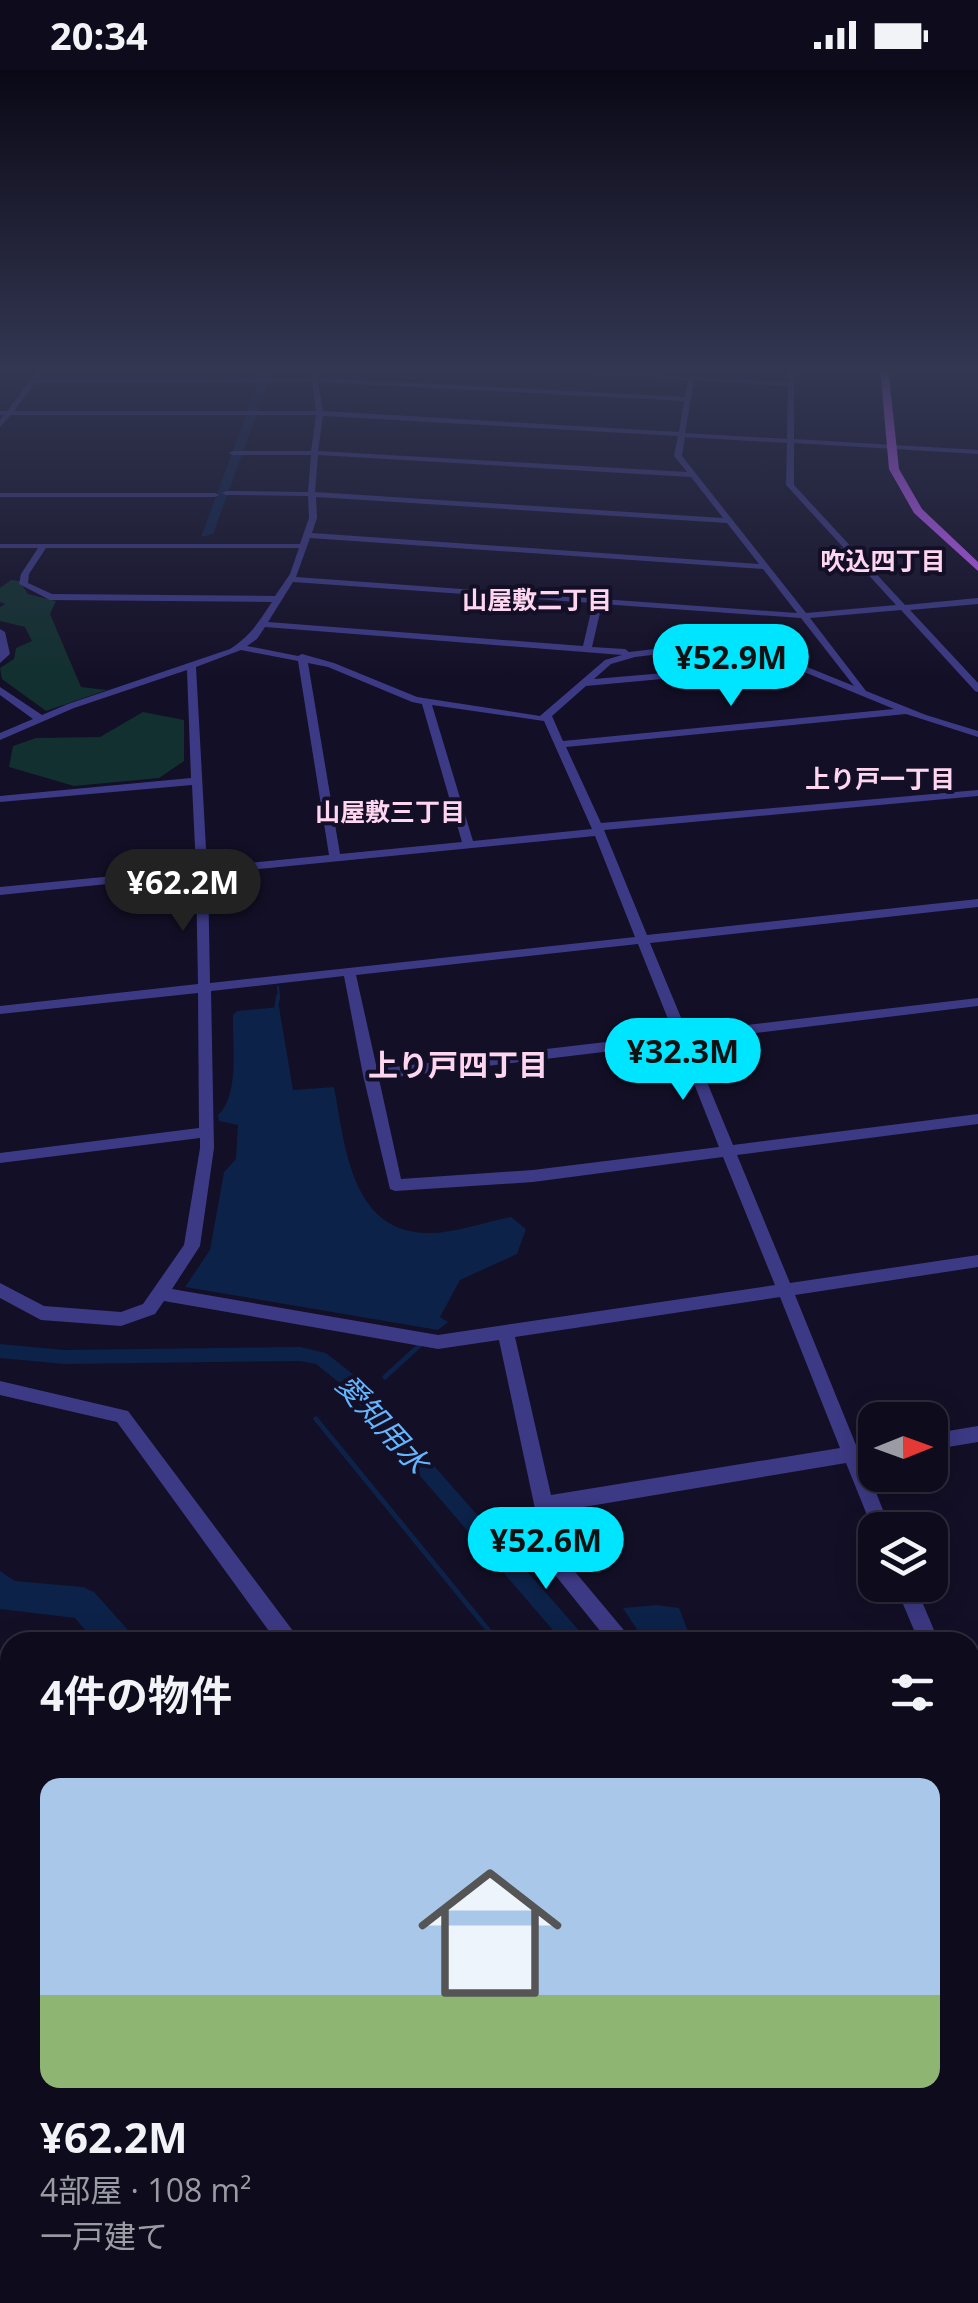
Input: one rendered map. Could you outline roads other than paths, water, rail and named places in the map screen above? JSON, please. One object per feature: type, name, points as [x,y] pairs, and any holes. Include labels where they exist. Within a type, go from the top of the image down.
[{"type":"main road","points":[[895,471],[918,511],[978,568]]},
{"type":"street","points":[[0,737],[39,718],[241,647],[254,637],[290,579],[308,535],[313,518],[313,471]]},
{"type":"street","points":[[628,471],[693,475]]},
{"type":"street","points":[[690,471],[862,690]]},
{"type":"street","points":[[790,471],[790,485],[978,690]]},
{"type":"street","points":[[0,495],[312,494],[729,521]]},
{"type":"street","points":[[308,535],[765,567]]},
{"type":"street","points":[[0,546],[304,546]]},
{"type":"street","points":[[44,546],[24,574],[23,584],[36,594],[275,599]]},
{"type":"street","points":[[290,579],[805,616],[978,601]]},
{"type":"street","points":[[586,649],[598,602]]},
{"type":"street","points":[[260,624],[634,654]]},
{"type":"street","points":[[0,632],[5,654],[0,660]]},
{"type":"street","points":[[241,647],[302,657],[400,696],[529,718],[548,716],[608,662],[634,654],[691,648],[710,635],[721,635],[975,734],[978,746]]},
{"type":"street","points":[[302,657],[334,858]]},
{"type":"street","points":[[0,1290],[41,1313],[121,1319],[149,1308],[192,1246],[207,1132],[206,988],[192,665]]},
{"type":"street","points":[[585,683],[791,665]]},
{"type":"street","points":[[0,690],[39,718]]},
{"type":"street","points":[[426,702],[468,844]]},
{"type":"street","points":[[562,744],[908,711]]},
{"type":"street","points":[[548,716],[874,1512]]},
{"type":"street","points":[[0,799],[198,781]]},
{"type":"street","points":[[0,892],[978,793]]},
{"type":"street","points":[[0,1010],[978,903]]},
{"type":"street","points":[[350,971],[395,1185],[532,1176],[978,1119]]},
{"type":"street","points":[[370,1074],[978,1002]]},
{"type":"street","points":[[0,1158],[207,1132]]},
{"type":"street","points":[[160,1294],[438,1342],[978,1261]]},
{"type":"street","points":[[505,1331],[557,1565],[612,1632]]},
{"type":"street","points":[[0,1388],[122,1416],[281,1632]]},
{"type":"street","points":[[948,1439],[978,1434]]},
{"type":"street","points":[[543,1505],[858,1453]]},
{"type":"street","points":[[912,1602],[925,1632]]},
{"type":"water","points":[[279,1007],[293,1090],[334,1087],[356,1180],[366,1201],[381,1217],[400,1228],[425,1233],[511,1217],[526,1229],[517,1254],[460,1280],[440,1317],[448,1322],[438,1330],[185,1287],[210,1250],[224,1172],[236,1159],[238,1125],[219,1121],[218,1115],[232,1082],[233,1015],[237,1011]]},
{"type":"water","points":[[623,1608],[679,1608],[688,1632],[639,1632]]},
{"type":"waterway","points":[[206,534],[230,471]]},
{"type":"waterway","points":[[278,987],[279,999]]},
{"type":"waterway","points":[[276,1010],[278,996]]},
{"type":"waterway","points":[[385,1377],[421,1344]]},
{"type":"waterway","name":"愛知用水","points":[[0,1351],[64,1357],[300,1354],[320,1358],[348,1380],[567,1632]]},
{"type":"waterway","points":[[316,1419],[490,1632]]},
{"type":"waterway","points":[[0,1587],[6,1596],[83,1603],[108,1632]]},
{"type":"district","name":"吹込四丁目","points":[[883,560]]},
{"type":"district","name":"山屋敷二丁目","points":[[537,599]]},
{"type":"district","name":"上り戸一丁目","points":[[880,778]]},
{"type":"district","name":"山屋敷三丁目","points":[[390,811]]},
{"type":"district","name":"上り戸四丁目","points":[[458,1064]]}]
